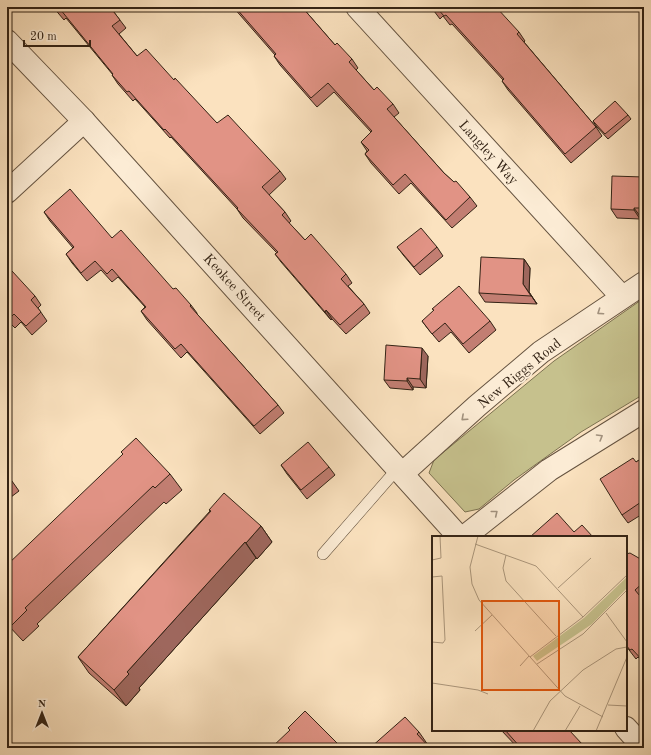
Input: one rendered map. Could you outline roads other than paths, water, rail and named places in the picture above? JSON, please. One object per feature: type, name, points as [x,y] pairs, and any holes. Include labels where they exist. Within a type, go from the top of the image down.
[{"type":"street","name":"Langley Way","points":[[357,7],[622,297]]},
{"type":"street","name":"Keokee Street","points":[[7,41],[84,121],[458,536]]},
{"type":"street","points":[[7,192],[84,121]]},
{"type":"street","name":"New Riggs Road","points":[[401,471],[541,352],[644,283]]},
{"type":"street","points":[[465,536],[549,470],[644,410]]},
{"type":"street","points":[[627,729],[644,748]]},
{"type":"lane","points":[[323,554],[401,471]]}]
